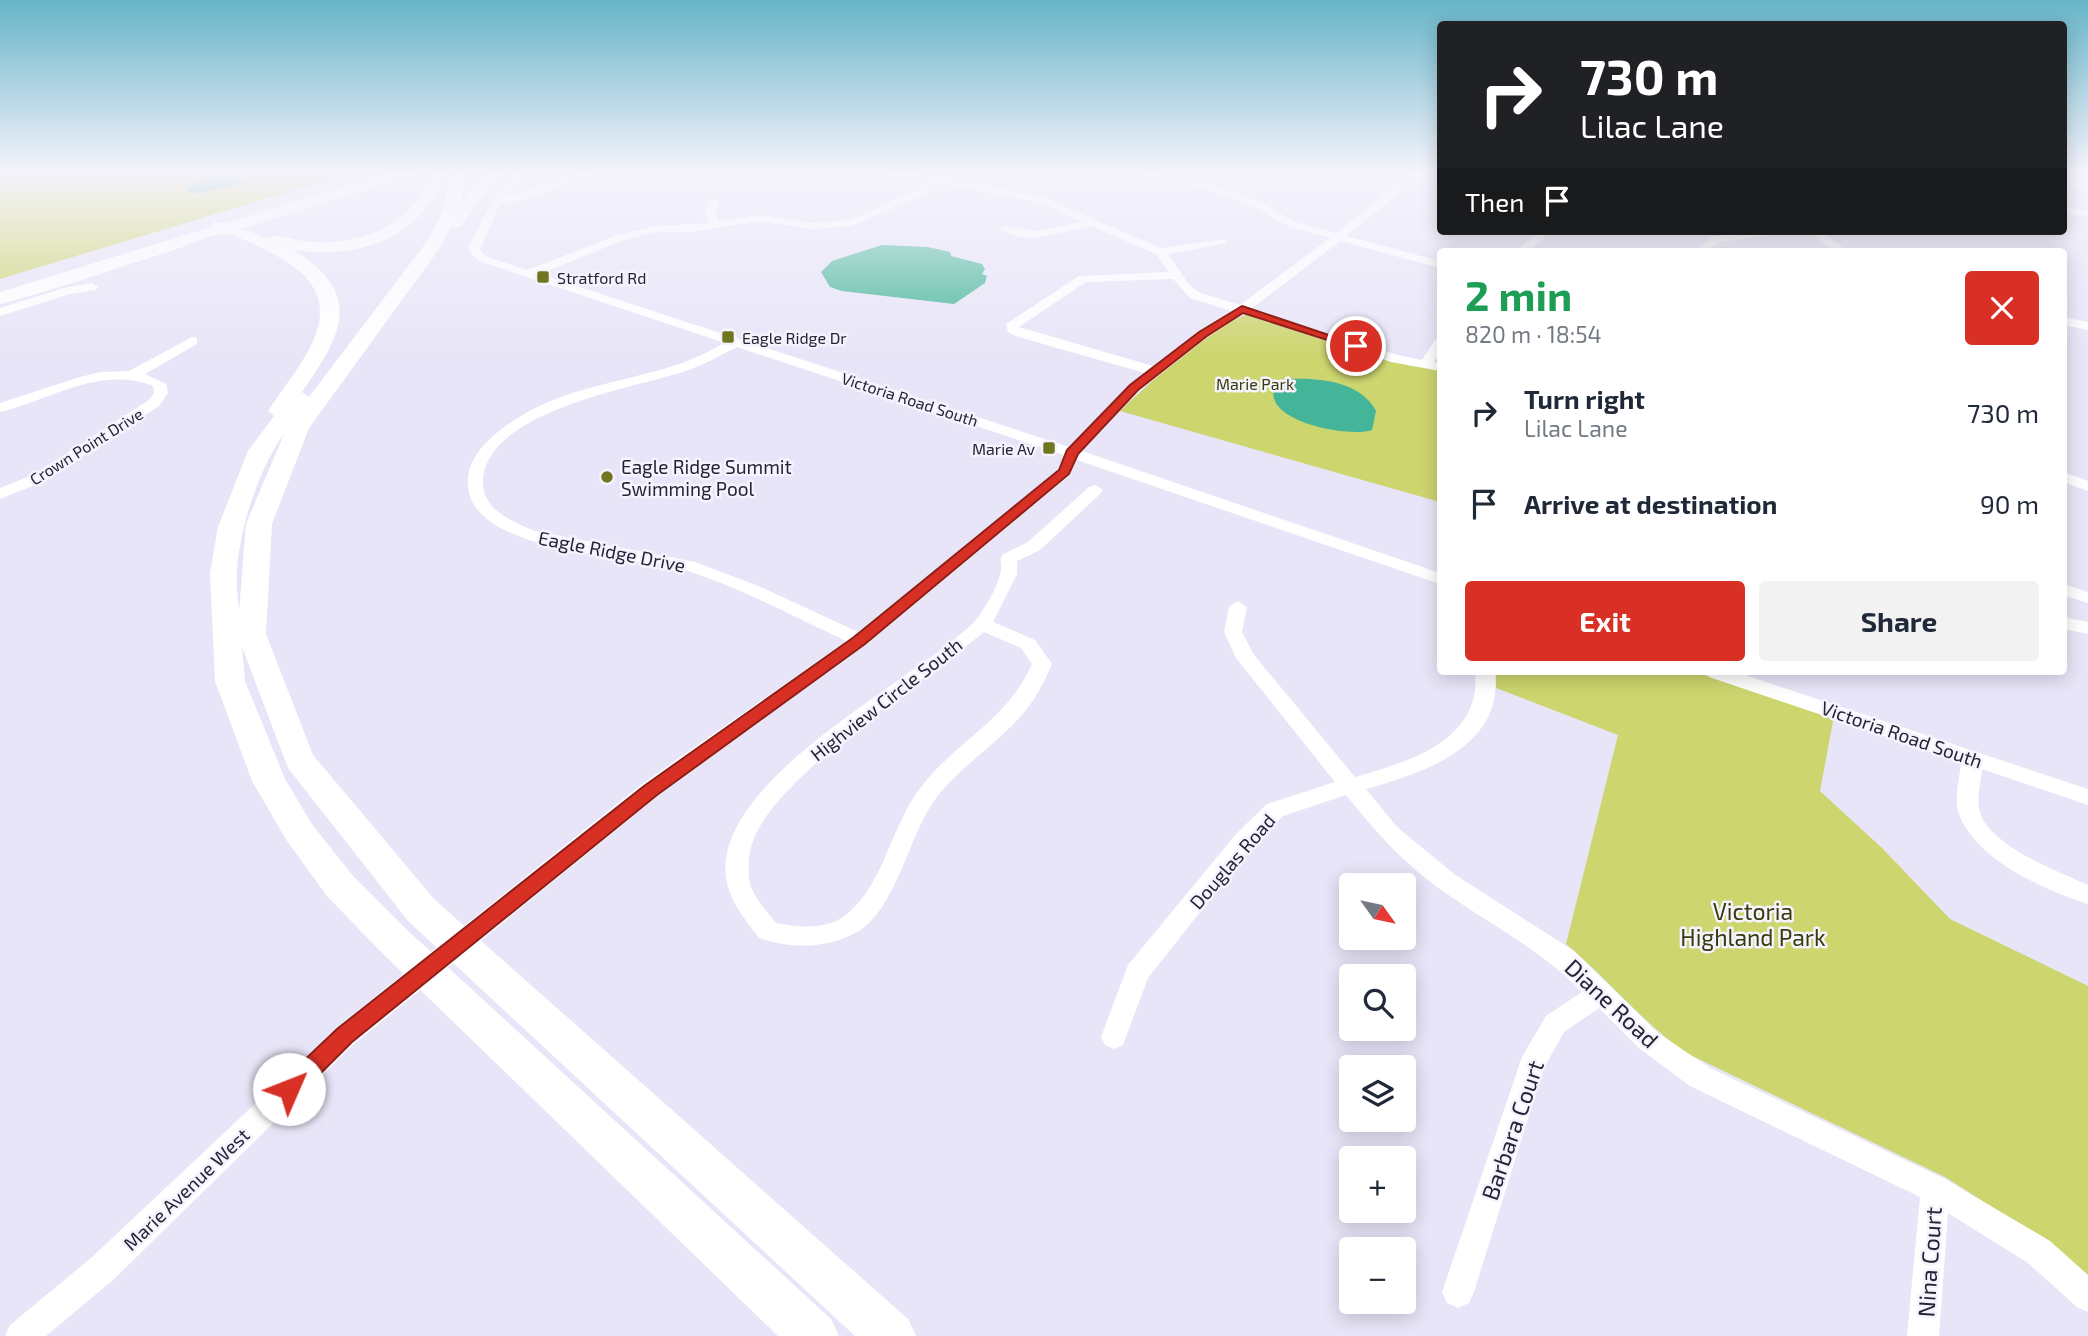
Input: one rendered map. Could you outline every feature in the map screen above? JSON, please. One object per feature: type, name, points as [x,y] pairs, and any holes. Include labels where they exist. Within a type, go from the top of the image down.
[{"type":"highway","points":[[0,289],[194,232]]},
{"type":"highway","points":[[0,298],[198,232]]},
{"type":"highway","points":[[241,232],[296,258],[316,273],[328,290],[333,307],[324,342],[272,421],[231,527],[223,573],[230,681],[269,781],[299,832],[340,886],[393,939],[468,980],[891,1336]]},
{"type":"highway","points":[[249,232],[299,246],[339,245],[387,232]]},
{"type":"highway","points":[[260,451],[423,232]]},
{"type":"highway","points":[[440,232],[411,278],[298,428],[259,524],[252,634],[299,760],[422,911],[468,980],[814,1336]]},
{"type":"highway","points":[[411,278],[449,232]]},
{"type":"street","name":"Victoria Road South","points":[[482,232],[474,251],[483,259],[1072,453],[1437,578]]},
{"type":"street","points":[[529,274],[640,232]]},
{"type":"street","points":[[1018,232],[1049,232]]},
{"type":"street","points":[[1118,232],[1160,251],[1172,262],[1182,286],[1194,295],[1424,366],[1437,367]]},
{"type":"street","points":[[1322,232],[1437,264]]},
{"type":"street","name":"Marie Avenue West","points":[[20,1336],[102,1269],[345,1035],[650,790],[860,640],[1065,471],[1072,453],[1117,404],[1154,371],[1211,328],[1263,296],[1345,232]]},
{"type":"street","points":[[1527,248],[1541,235]]},
{"type":"street","points":[[1704,248],[1716,239],[1746,235]]},
{"type":"street","points":[[1819,235],[1837,248]]},
{"type":"street","points":[[1160,251],[1223,241]]},
{"type":"street","points":[[1154,371],[1020,332],[1013,329],[1012,324],[1083,279],[1177,275]]},
{"type":"street","points":[[0,312],[68,291],[92,287]]},
{"type":"street","points":[[2067,322],[2088,326]]},
{"type":"street","points":[[133,375],[192,341]]},
{"type":"street","name":"Eagle Ridge Drive","points":[[736,342],[680,369],[578,397],[534,415],[510,430],[491,447],[478,465],[474,484],[484,509],[515,531],[545,540],[633,552],[689,566],[743,586],[860,640]]},
{"type":"street","points":[[1424,366],[1437,347]]},
{"type":"street","name":"Crown Point Drive","points":[[0,408],[74,382],[106,376],[133,375],[150,378],[159,384],[160,393],[154,403],[39,478],[0,494]]},
{"type":"street","points":[[2067,478],[2088,486]]},
{"type":"street","points":[[974,547],[1008,559],[1034,546],[1094,490]]},
{"type":"street","name":"Highview Circle South","points":[[982,624],[1028,644],[1042,664],[1035,685],[1009,720],[945,771],[923,801],[875,895],[850,925],[807,939],[768,931],[747,903],[737,874],[741,839],[761,807],[847,726],[982,624],[1010,572],[1008,559]]},
{"type":"street","points":[[2067,590],[2088,598]]},
{"type":"street","name":"Diane Road","points":[[1238,607],[1233,632],[1246,658],[1390,833],[1446,881],[1564,958],[1649,1041],[1700,1077],[1934,1189],[2039,1252],[2088,1296]]},
{"type":"street","points":[[2067,624],[2088,628]]},
{"type":"street","name":"Douglas Road","points":[[1114,1037],[1137,973],[1245,839],[1275,810],[1350,785],[1397,773],[1443,753],[1474,724],[1487,690],[1485,675]]},
{"type":"street","name":"Victoria Road South","points":[[1725,675],[2088,797]]},
{"type":"street","points":[[1972,758],[1968,810],[1988,842],[2018,863],[2088,895]]},
{"type":"street","name":"Barbara Court","points":[[1458,1292],[1531,1066],[1555,1024],[1601,993]]},
{"type":"street","name":"Nina Court","points":[[1923,1336],[1934,1189]]},
{"type":"green space","points":[[0,232],[155,232],[0,279]]},
{"type":"green space","name":"Marie Park","points":[[1250,314],[1408,365],[1437,370],[1437,501],[1120,411],[1201,341],[1236,319]]},
{"type":"green space","name":"Victoria Highland Park","points":[[1496,675],[1704,675],[1834,716],[1820,791],[1882,848],[1950,919],[2088,986],[2088,1277],[2029,1231],[1945,1177],[1686,1053],[1655,1028],[1566,944],[1618,735],[1496,688]]},
{"type":"shaded area","points":[[882,245],[928,247],[950,252],[951,256],[982,264],[985,269],[982,274],[987,276],[985,283],[954,304],[842,291],[830,287],[821,272],[832,261]]},
{"type":"shaded area","points":[[1290,379],[1338,383],[1360,393],[1376,411],[1372,430],[1346,432],[1295,419],[1275,401],[1274,389]]},
{"type":"place","name":"Stratford Rd","points":[[543,277]]},
{"type":"place","name":"Eagle Ridge Dr","points":[[728,337]]},
{"type":"place","name":"Marie Av","points":[[1049,448]]},
{"type":"place","name":"Eagle Ridge Summit Swimming Pool","points":[[607,477]]},
{"type":"route","points":[[289,1089],[345,1035],[650,790],[860,640],[974,547],[1065,471],[1072,453],[1134,388],[1203,334],[1242,309],[1356,346]]}]
